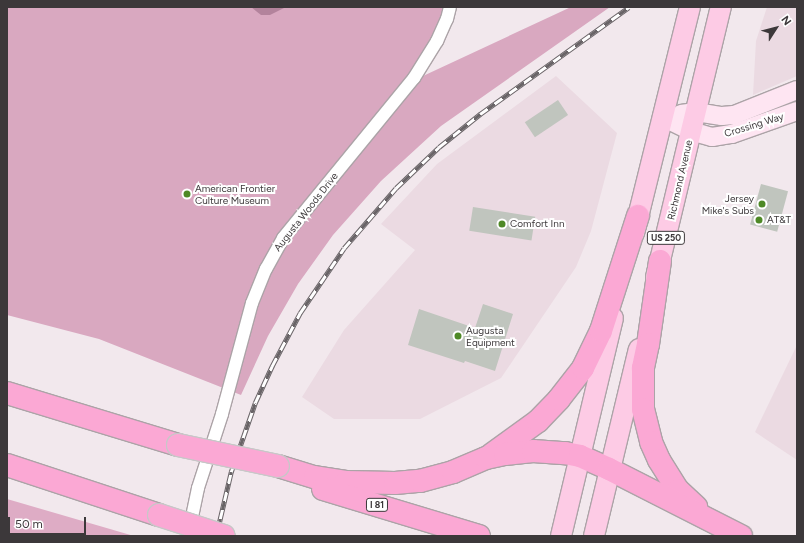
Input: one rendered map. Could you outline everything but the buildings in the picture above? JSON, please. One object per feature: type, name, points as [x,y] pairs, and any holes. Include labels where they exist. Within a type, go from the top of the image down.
[{"type":"highway","points":[[277,470],[346,482],[395,483],[420,481],[453,472],[486,458],[538,421],[559,399],[583,368],[601,331],[638,216]]},
{"type":"highway","points":[[660,261],[643,368],[642,395],[646,427],[660,460],[678,490],[690,503],[718,523]]},
{"type":"highway","name":"I 81","points":[[7,393],[178,445],[277,470],[479,536]]},
{"type":"highway","points":[[486,458],[533,451],[549,451],[580,456],[718,523],[741,536]]},
{"type":"highway","points":[[7,465],[224,536]]},
{"type":"main road","name":"US 250","points":[[561,536],[690,7]]},
{"type":"main road","name":"Richmond Avenue","points":[[609,469],[721,7]]},
{"type":"main road","name":"US 250","points":[[594,536],[609,469]]},
{"type":"street","name":"Augusta Woods Drive","points":[[188,536],[198,488],[222,414],[252,303],[266,269],[283,238],[414,78],[437,40],[447,19],[450,7]]},
{"type":"street","name":"Crossing Way","points":[[662,117],[693,121],[734,114],[797,90]]},
{"type":"street","name":"Crossing Way","points":[[693,121],[712,137],[732,134],[797,111]]},
{"type":"shaded area","name":"American Frontier Culture Museum","points":[[7,7],[455,7],[444,42],[423,76],[571,7],[610,7],[441,126],[381,181],[333,235],[298,284],[268,336],[241,395],[99,339],[7,315]]},
{"type":"shaded area","points":[[251,7],[286,7],[270,15],[261,15]]},
{"type":"shaded area","points":[[767,7],[797,7],[797,76],[753,95],[756,41]]},
{"type":"shaded area","points":[[556,76],[617,133],[591,231],[576,267],[501,378],[420,419],[334,419],[302,397],[344,330],[415,250],[381,224],[437,164]]},
{"type":"shaded area","points":[[797,345],[797,460],[755,432]]},
{"type":"shaded area","points":[[7,499],[134,536],[7,536]]},
{"type":"railway","points":[[216,536],[231,472],[255,403],[272,366],[300,313],[344,248],[396,188],[439,147],[480,114],[629,7]]},
{"type":"place","name":"American Frontier Culture Museum","points":[[187,194]]},
{"type":"place","name":"Jersey Mike's Subs","points":[[762,204]]},
{"type":"place","name":"AT&T","points":[[759,220]]},
{"type":"place","name":"Comfort Inn","points":[[502,224]]},
{"type":"place","name":"Augusta Equipment","points":[[458,336]]}]
